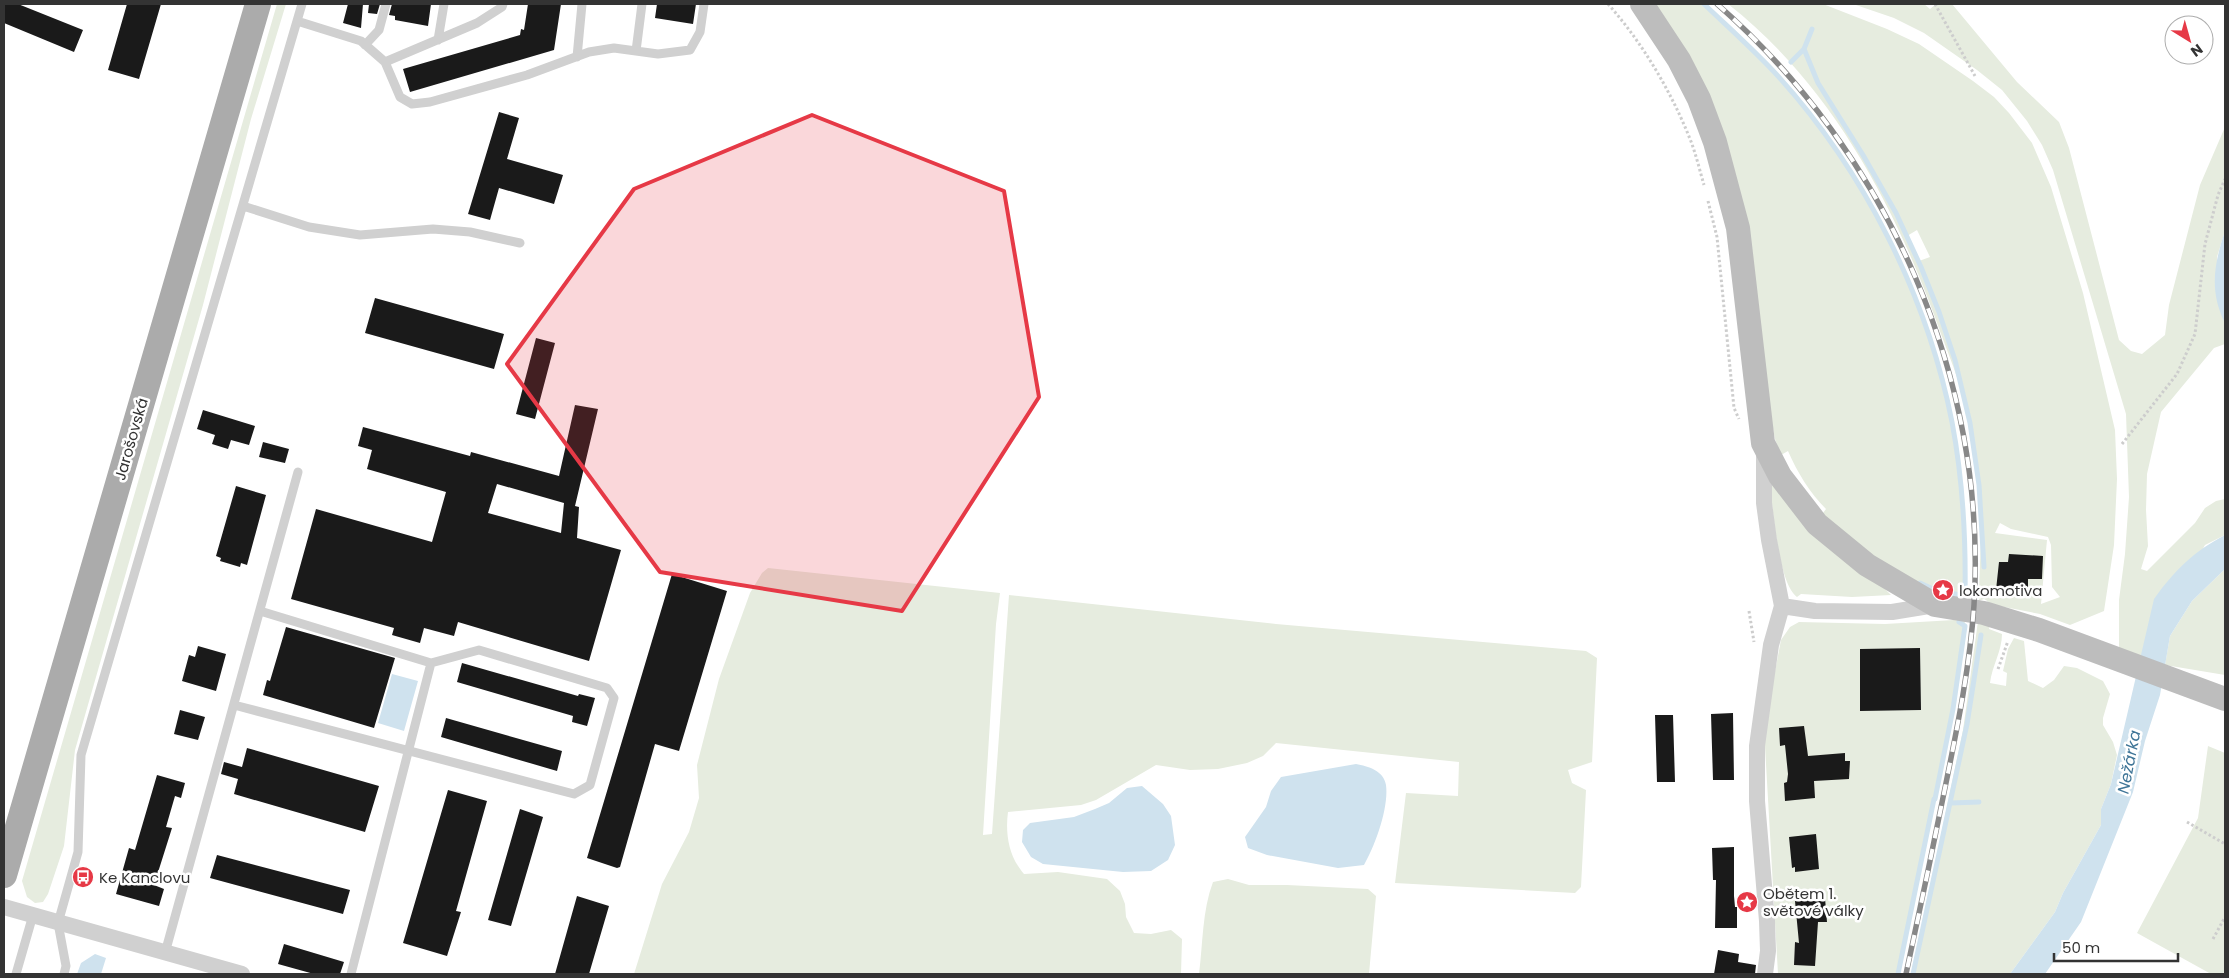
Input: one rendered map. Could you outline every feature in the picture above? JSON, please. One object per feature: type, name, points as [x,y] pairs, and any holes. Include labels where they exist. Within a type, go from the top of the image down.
[{"type":"main road","name":"Jarošovská","points":[[4,875],[258,4]]},
{"type":"street","points":[[1642,4],[1667,39],[1700,99],[1726,179],[1738,228],[1764,443],[1764,503],[1768,540],[1782,606],[1770,644],[1757,746],[1757,801],[1767,921],[1768,951],[1765,974]]},
{"type":"street","points":[[1764,443],[1780,476],[1817,524],[1867,565],[1935,605]]},
{"type":"street","points":[[1782,606],[1815,611],[1892,612],[1935,605],[1973,610],[2111,657],[2219,697]]},
{"type":"street","points":[[4,907],[242,974]]},
{"type":"lane","points":[[64,974],[66,966],[58,923],[78,852],[81,755],[302,4]]},
{"type":"lane","points":[[365,45],[379,30],[386,4]]},
{"type":"lane","points":[[438,40],[444,4]]},
{"type":"lane","points":[[385,62],[477,23],[502,7],[503,4]]},
{"type":"lane","points":[[577,57],[582,4]]},
{"type":"lane","points":[[636,51],[642,4]]},
{"type":"lane","points":[[297,20],[361,41],[385,62],[400,96],[412,104],[430,102],[509,80],[577,57],[614,48],[658,54],[690,50],[700,32],[704,4]]},
{"type":"lane","points":[[243,206],[309,227],[360,236],[433,229],[470,232],[520,243]]},
{"type":"lane","points":[[165,952],[298,472]]},
{"type":"lane","points":[[234,705],[574,794],[590,785],[614,698],[607,688],[479,650],[431,663],[260,612]]},
{"type":"lane","points":[[351,974],[431,663]]},
{"type":"lane","points":[[16,974],[32,915]]},
{"type":"path","points":[[1608,4],[1634,38],[1662,81],[1691,142],[1706,192],[1716,237],[1734,408],[1741,423]]},
{"type":"path","points":[[1935,4],[1975,76]]},
{"type":"path","points":[[2122,444],[2176,374],[2195,334],[2205,244],[2218,195],[2225,179]]},
{"type":"path","points":[[1998,669],[2014,623]]},
{"type":"path","points":[[2187,822],[2225,844]]},
{"type":"path","points":[[2214,939],[2225,917]]},
{"type":"highlighted area","points":[[812,115],[1004,191],[1039,397],[902,611],[660,572],[507,364],[634,189]]},
{"type":"shaded area","points":[[277,4],[286,4],[251,119],[203,305],[75,750],[64,846],[48,894],[43,902],[35,903],[27,897],[22,881]]},
{"type":"shaded area","points":[[1651,4],[1703,4],[1759,57],[1808,112],[1837,151],[1864,193],[1888,237],[1927,329],[1952,423],[1964,516],[1966,600],[1936,594],[1908,581],[1820,517],[1826,509],[1804,482],[1788,451],[1781,455],[1775,439],[1766,392],[1751,265]]},
{"type":"shaded area","points":[[1728,4],[1823,4],[1887,29],[1919,44],[1994,97],[2032,143],[2051,187],[2083,293],[2115,430],[2117,479],[2114,545],[2104,611],[2070,625],[2040,614],[1994,605],[1984,599],[1979,601],[1980,500],[1970,424],[1957,378],[1924,288],[1882,197],[1857,153],[1830,112],[1799,72],[1765,36]],"holes":[[[1917,230],[1930,257],[1919,261],[1907,236]],[[2000,523],[2011,529],[2048,537],[2051,545],[2052,587],[2060,597],[2041,604],[2047,540],[1995,533]]]},
{"type":"shaded area","points":[[1853,4],[1924,4],[1930,9],[1936,4],[1952,4],[2017,82],[2059,122],[2069,148],[2119,340],[2131,351],[2142,354],[2165,335],[2169,305],[2200,185],[2225,127],[2225,231],[2217,257],[2225,323],[2225,344],[2214,348],[2161,412],[2147,474],[2148,546],[2141,569],[2147,571],[2195,523],[2205,508],[2216,501],[2225,499],[2225,535],[2205,545],[2141,658],[2119,648],[2119,600],[2125,554],[2129,497],[2126,414],[2053,170],[2042,145],[2027,121],[2002,90],[1977,70],[1924,33],[1894,18]]},
{"type":"shaded area","points":[[1774,482],[1891,595],[1852,597],[1801,594],[1797,597],[1785,577],[1781,562],[1770,485]]},
{"type":"shaded area","points":[[768,568],[1000,593],[996,624],[983,835],[992,834],[1009,595],[1276,624],[1586,651],[1597,658],[1592,762],[1568,770],[1572,783],[1586,790],[1581,887],[1575,893],[1395,883],[1406,793],[1458,796],[1459,762],[1276,743],[1263,756],[1247,763],[1218,769],[1190,770],[1156,765],[1096,800],[1081,805],[1008,812],[1007,829],[1009,845],[1015,860],[1024,874],[1058,872],[1107,879],[1120,891],[1125,904],[1126,917],[1134,933],[1151,934],[1171,930],[1182,939],[1181,974],[634,974],[662,884],[689,832],[699,798],[697,765],[719,679],[750,593],[762,573]]},
{"type":"shaded area","points":[[2225,569],[2225,675],[2165,665],[2170,636],[2192,601]]},
{"type":"shaded area","points":[[1965,621],[1959,666],[1936,798],[1898,974],[1778,974],[1764,729],[1781,640],[1790,627],[1799,622],[1885,624]]},
{"type":"shaded area","points":[[1978,621],[1990,623],[1989,629],[2002,634],[1990,683],[2006,686],[2007,673],[2003,671],[2008,649],[2014,638],[2024,641],[2028,681],[2043,688],[2054,680],[2064,666],[2077,668],[2103,681],[2110,694],[2103,718],[2103,725],[2113,742],[2117,755],[2111,784],[2101,809],[2101,825],[2063,893],[2055,912],[2010,974],[1912,974],[1963,730]]},
{"type":"shaded area","points":[[2208,746],[2225,753],[2225,974],[2211,974],[2137,933],[2198,818]]},
{"type":"shaded area","points":[[1228,879],[1249,885],[1368,889],[1376,896],[1369,974],[1199,974],[1209,893],[1213,882]]},
{"type":"water","points":[[2225,231],[2225,323],[2217,300],[2215,277],[2218,255]]},
{"type":"water","name":"Nežárka","points":[[2225,535],[2225,569],[2192,601],[2170,636],[2160,695],[2145,741],[2133,792],[2081,922],[2045,974],[2010,974],[2055,912],[2063,893],[2101,825],[2101,809],[2111,784],[2154,599],[2185,562],[2203,548]]},
{"type":"water","points":[[392,674],[418,681],[404,731],[378,723]]},
{"type":"water","points":[[1356,764],[1379,773],[1385,780],[1386,785],[1385,805],[1380,826],[1364,865],[1338,868],[1267,855],[1248,848],[1245,837],[1266,807],[1271,791],[1281,777]]},
{"type":"water","points":[[1142,786],[1163,804],[1171,816],[1175,845],[1168,860],[1151,871],[1123,872],[1043,864],[1031,857],[1022,842],[1023,830],[1030,823],[1074,817],[1109,803],[1127,788]]},
{"type":"water","points":[[95,954],[106,958],[101,974],[77,974],[81,963]]},
{"type":"building","points":[[4,4],[18,4],[83,30],[74,52],[4,23]]},
{"type":"building","points":[[127,4],[161,4],[139,79],[108,70]]},
{"type":"building","points":[[348,4],[363,4],[361,28],[343,23]]},
{"type":"building","points":[[369,4],[380,4],[377,14],[368,13]]},
{"type":"building","points":[[392,4],[431,4],[428,26],[395,20],[395,16],[389,15]]},
{"type":"building","points":[[528,4],[561,4],[554,50],[410,92],[403,69],[520,35],[521,29],[524,30]]},
{"type":"building","points":[[657,4],[696,4],[693,24],[655,18]]},
{"type":"building","points":[[499,112],[519,118],[507,159],[563,175],[554,204],[499,188],[490,220],[468,214]]},
{"type":"building","points":[[375,298],[504,334],[494,369],[365,333]]},
{"type":"building","points":[[536,338],[555,343],[535,419],[516,414]]},
{"type":"building","points":[[575,405],[598,409],[575,506],[579,507],[577,538],[621,550],[589,661],[458,622],[454,636],[424,628],[420,643],[392,635],[394,628],[291,599],[316,509],[432,542],[446,492],[367,469],[372,450],[358,446],[363,427],[470,456],[471,452],[559,476]],"holes":[[[497,484],[564,503],[561,533],[488,513]]]},
{"type":"building","points":[[203,410],[255,426],[249,445],[231,440],[228,449],[212,444],[215,435],[197,429]]},
{"type":"building","points":[[263,442],[289,449],[285,463],[259,457]]},
{"type":"building","points":[[236,486],[266,495],[247,565],[241,563],[240,567],[220,561],[221,558],[216,556]]},
{"type":"building","points":[[2009,554],[2043,556],[2042,579],[2028,579],[2028,590],[1996,590],[1999,562],[2008,562]]},
{"type":"building","points":[[672,574],[727,591],[679,751],[655,744],[620,867],[617,868],[587,858]]},
{"type":"building","points":[[286,627],[395,658],[374,728],[263,695],[267,680],[270,681]]},
{"type":"building","points":[[198,646],[226,654],[216,691],[182,681],[189,655],[195,657]]},
{"type":"building","points":[[1920,648],[1921,710],[1860,711],[1860,649]]},
{"type":"building","points":[[462,663],[578,696],[579,694],[595,698],[587,726],[572,722],[573,716],[457,682]]},
{"type":"building","points":[[180,710],[205,717],[198,740],[174,734]]},
{"type":"building","points":[[1733,713],[1734,780],[1713,780],[1711,714]]},
{"type":"building","points":[[1655,715],[1673,715],[1675,782],[1657,782]]},
{"type":"building","points":[[446,718],[562,751],[557,771],[441,737]]},
{"type":"building","points":[[1804,726],[1808,756],[1845,753],[1845,761],[1850,761],[1849,779],[1814,781],[1815,798],[1785,801],[1784,783],[1787,782],[1788,774],[1785,745],[1780,746],[1779,728]]},
{"type":"building","points":[[247,748],[379,786],[365,832],[234,794],[238,779],[221,774],[224,762],[242,767]]},
{"type":"building","points":[[157,775],[185,783],[181,798],[175,796],[166,827],[172,828],[154,885],[164,889],[159,906],[116,894],[129,848],[135,850]]},
{"type":"building","points":[[448,790],[487,801],[456,911],[461,912],[447,956],[403,943]]},
{"type":"building","points":[[520,809],[543,817],[511,926],[488,920]]},
{"type":"building","points":[[1816,834],[1819,869],[1795,872],[1795,867],[1792,868],[1789,837]]},
{"type":"building","points":[[1734,847],[1734,896],[1735,907],[1737,907],[1737,928],[1715,928],[1716,880],[1713,880],[1712,848]]},
{"type":"building","points":[[217,855],[350,890],[343,914],[210,878]]},
{"type":"building","points":[[577,896],[609,906],[589,974],[555,974]]},
{"type":"building","points":[[1825,898],[1827,922],[1818,922],[1815,966],[1794,965],[1795,942],[1799,943],[1795,901]]},
{"type":"building","points":[[284,944],[344,962],[340,974],[314,974],[278,964]]},
{"type":"building","points":[[1718,950],[1739,954],[1738,962],[1756,965],[1755,974],[1714,974]]},
{"type":"waterway","points":[[1704,4],[1777,75],[1838,152],[1864,193],[1888,237],[1909,282],[1941,375],[1956,444],[1963,509],[1965,596],[1935,590],[1920,583]]},
{"type":"waterway","points":[[1791,62],[1804,49],[1812,29]]},
{"type":"waterway","points":[[1804,49],[1818,83],[1863,155],[1896,213],[1939,312],[1955,360],[1970,423],[1979,485],[1984,567]]},
{"type":"waterway","points":[[1935,799],[1953,709],[1965,626],[1959,622]]},
{"type":"waterway","points":[[1913,974],[1967,724],[1981,635]]},
{"type":"waterway","points":[[1898,974],[1934,799]]},
{"type":"waterway","points":[[1951,803],[1979,802]]},
{"type":"railway","points":[[1717,4],[1777,63],[1831,129],[1877,200],[1915,275],[1944,354],[1964,436],[1974,520],[1974,605],[1972,627],[1967,672],[1955,739],[1906,974]]},
{"type":"place","name":"lokomotiva","points":[[1943,590]]},
{"type":"place","name":"Ke Kanclovu","points":[[83,877]]},
{"type":"place","name":"Obětem 1. světové války","points":[[1747,902]]}]
